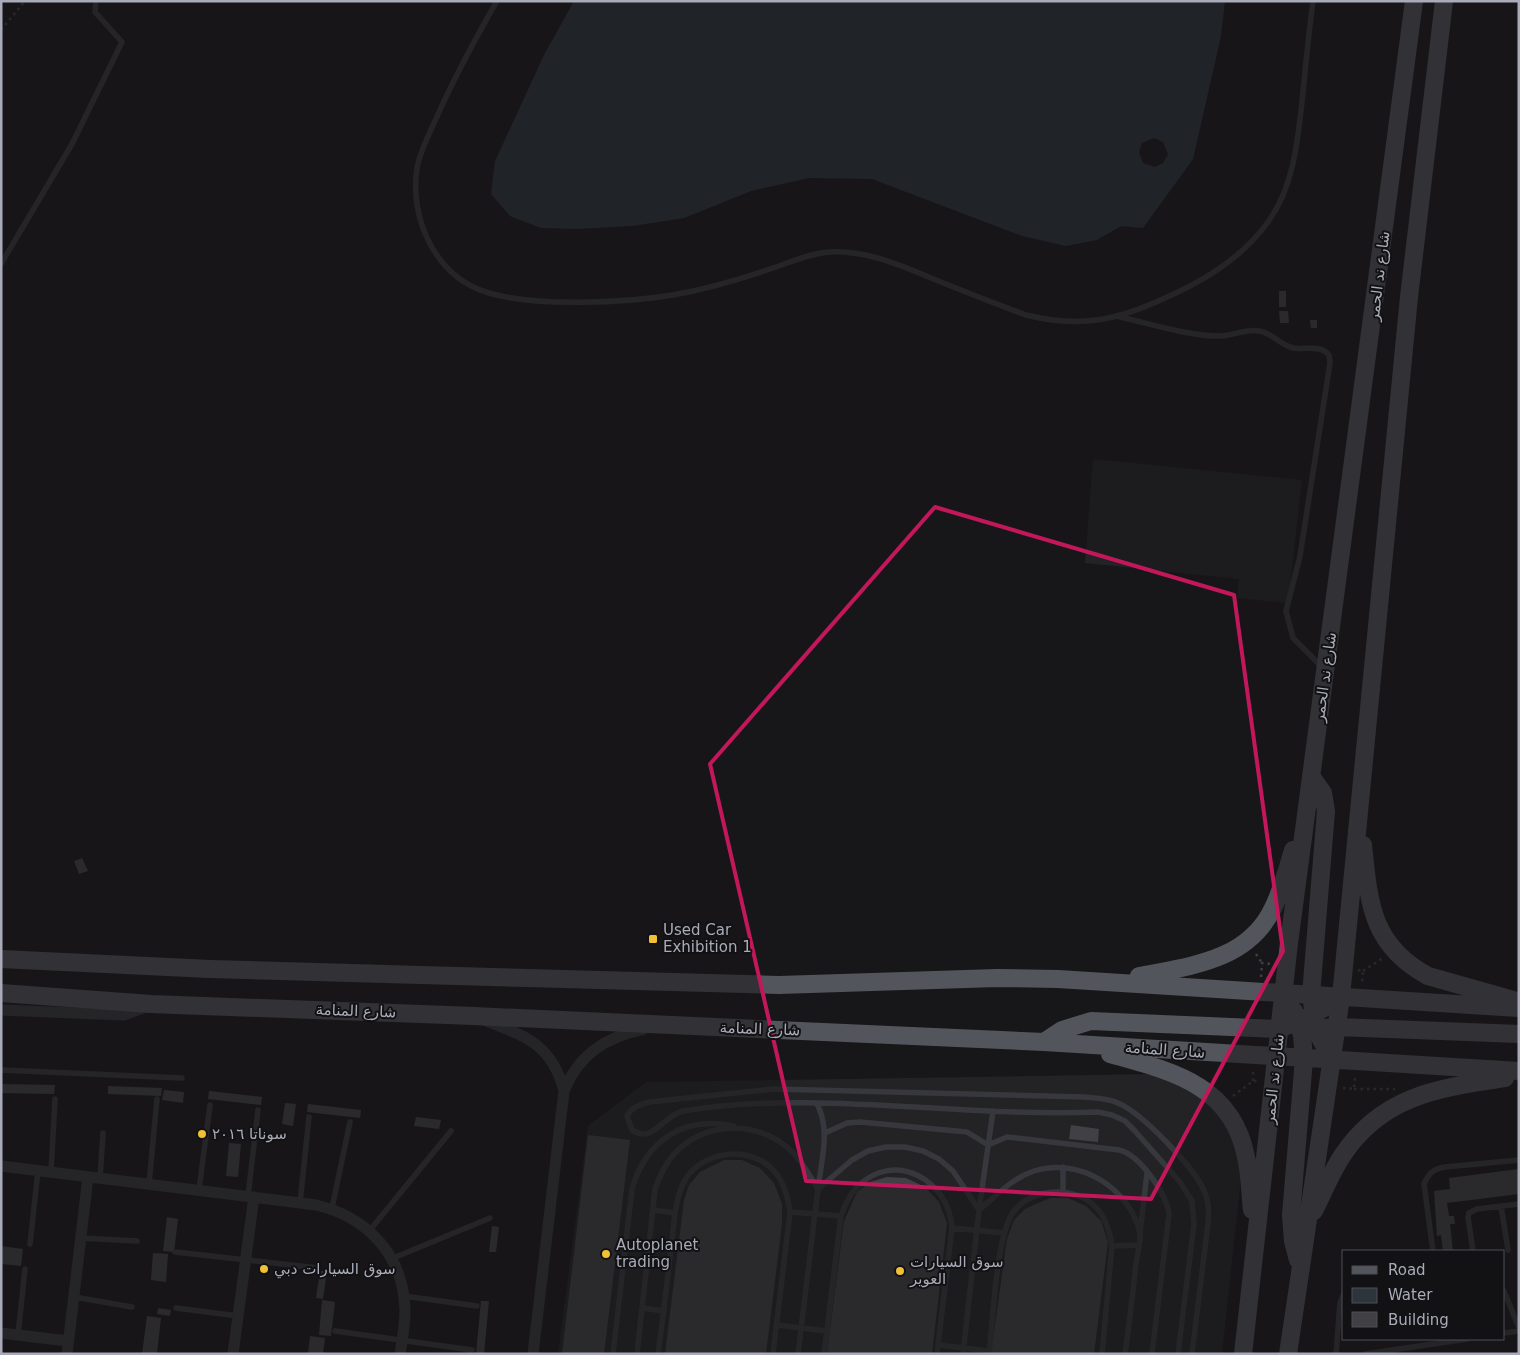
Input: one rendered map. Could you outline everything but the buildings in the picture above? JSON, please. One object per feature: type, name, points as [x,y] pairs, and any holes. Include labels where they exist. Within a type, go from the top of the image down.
[{"type":"main road","name":"شارع ند الحمر","points":[[1244,1354],[1289,943],[1414,1]]},
{"type":"main road","points":[[1288,1354],[1341,997],[1409,297],[1444,1]]},
{"type":"main road","points":[[1300,1267],[1293,1241],[1291,1214],[1326,811],[1323,793],[1311,776]]},
{"type":"main road","points":[[1119,981],[1214,960],[1237,950],[1257,932],[1270,915],[1278,896],[1308,800]]},
{"type":"main road","points":[[1359,804],[1371,906],[1380,930],[1394,951],[1428,976],[1519,1001]]},
{"type":"main road","points":[[1,959],[210,969],[779,985],[997,978],[1119,981],[1519,1008]]},
{"type":"main road","name":"شارع المنامة","points":[[1,993],[151,1004],[474,1016],[1044,1042],[1519,1071]]},
{"type":"main road","points":[[1283,993],[1332,1060]]},
{"type":"main road","points":[[1276,1057],[1307,1026],[1341,997]]},
{"type":"main road","points":[[1044,1042],[1067,1028],[1092,1021],[1279,1029],[1307,1026],[1519,1034]]},
{"type":"main road","points":[[1076,1044],[1174,1073],[1200,1086],[1221,1105],[1237,1129],[1246,1157],[1255,1248]]},
{"type":"main road","points":[[1307,1225],[1335,1169],[1351,1144],[1371,1122],[1396,1105],[1443,1087],[1519,1076]]},
{"type":"street","points":[[1,1010],[124,1015],[151,1004]]},
{"type":"street","points":[[474,1016],[517,1032],[535,1043],[551,1059],[557,1069],[564,1091]]},
{"type":"street","points":[[533,1354],[564,1091],[577,1066],[596,1047],[625,1033],[663,1025]]},
{"type":"street","points":[[1,1166],[300,1202],[332,1208],[346,1214],[370,1230],[391,1259],[400,1279],[404,1296],[400,1354]]},
{"type":"street","points":[[67,1354],[81,1238],[94,1178]]},
{"type":"street","points":[[233,1354],[251,1197]]},
{"type":"street","points":[[1,1333],[68,1341]]},
{"type":"lane","points":[[1,264],[72,144],[122,42],[95,12],[96,1]]},
{"type":"lane","points":[[497,1],[452,84],[417,165],[415,192],[419,218],[428,243],[444,265],[464,282],[488,293],[514,298],[620,301],[673,295],[725,284],[801,258],[828,252],[855,253],[882,259],[1026,315],[1049,321],[1096,322],[1118,317],[1175,294],[1208,275],[1250,244],[1268,222],[1283,197],[1292,169],[1312,1]]},
{"type":"lane","points":[[1118,317],[1209,336],[1227,336],[1257,330],[1264,332],[1284,345],[1294,348],[1318,349],[1329,355],[1330,363],[1300,556],[1286,611],[1293,638],[1326,670]]},
{"type":"lane","points":[[1,1070],[182,1078]]},
{"type":"lane","points":[[1178,1354],[1194,1212],[1187,1191],[1136,1131],[1125,1121],[1112,1115],[1098,1112],[993,1111],[768,1102],[683,1111],[674,1114],[652,1133],[645,1135],[632,1130],[628,1124],[627,1116],[630,1111],[639,1105],[650,1102],[774,1089],[1084,1097],[1118,1103],[1145,1122],[1190,1169],[1206,1194],[1208,1223],[1192,1354]]},
{"type":"lane","points":[[51,1172],[56,1098]]},
{"type":"lane","points":[[149,1184],[157,1099]]},
{"type":"lane","points":[[798,1354],[825,1133],[824,1122],[817,1104]]},
{"type":"lane","points":[[199,1190],[210,1106]]},
{"type":"lane","points":[[251,1197],[258,1110]]},
{"type":"lane","points":[[963,1351],[979,1210],[993,1111]]},
{"type":"lane","points":[[300,1202],[308,1117]]},
{"type":"lane","points":[[332,1208],[350,1122]]},
{"type":"lane","points":[[825,1133],[847,1123],[860,1122],[968,1132],[988,1145]]},
{"type":"lane","points":[[613,1354],[632,1189],[637,1172],[645,1157],[656,1144],[670,1134],[686,1127],[703,1123],[721,1123],[753,1130],[773,1137],[790,1149],[818,1189]]},
{"type":"lane","points":[[637,1354],[655,1189],[663,1169],[675,1152],[692,1139],[711,1130],[738,1127]]},
{"type":"lane","points":[[370,1230],[451,1131]]},
{"type":"lane","points":[[94,1178],[103,1133]]},
{"type":"lane","points":[[988,1145],[997,1140],[1012,1137],[1119,1150],[1132,1154],[1165,1199],[1169,1214],[1152,1354]]},
{"type":"lane","points":[[818,1189],[852,1160],[868,1152],[886,1147],[904,1147],[931,1155],[954,1171],[979,1210]]},
{"type":"lane","points":[[658,1354],[678,1198],[684,1182],[694,1169],[708,1160],[723,1155],[740,1154],[756,1158],[770,1166],[781,1178],[788,1193],[790,1212],[773,1354]]},
{"type":"lane","points":[[1434,1250],[1424,1184],[1428,1175],[1435,1169],[1445,1167],[1519,1160]]},
{"type":"lane","points":[[979,1210],[1021,1177],[1041,1170],[1063,1167],[1090,1174],[1114,1189],[1130,1212],[1140,1234]]},
{"type":"lane","points":[[1063,1167],[1063,1192]]},
{"type":"lane","points":[[30,1244],[38,1171]]},
{"type":"lane","points":[[824,1354],[841,1216],[848,1198],[858,1186],[871,1177],[886,1172],[901,1171],[916,1175],[930,1182],[941,1193],[949,1206],[952,1228],[937,1354]]},
{"type":"lane","points":[[1126,1354],[1146,1172]]},
{"type":"lane","points":[[938,1345],[963,1351],[989,1352],[1004,1233],[1012,1213],[1023,1203],[1042,1194],[1063,1192],[1079,1196],[1092,1204],[1103,1216],[1110,1230],[1112,1246],[1102,1354]]},
{"type":"lane","points":[[1473,1250],[1469,1213],[1477,1209],[1519,1204]]},
{"type":"lane","points":[[1501,1206],[1508,1250]]},
{"type":"lane","points":[[653,1210],[676,1213]]},
{"type":"lane","points":[[790,1212],[841,1216]]},
{"type":"lane","points":[[391,1259],[490,1218]]},
{"type":"lane","points":[[952,1228],[1004,1233]]},
{"type":"lane","points":[[81,1238],[137,1241]]},
{"type":"lane","points":[[1112,1246],[1138,1245]]},
{"type":"lane","points":[[174,1252],[318,1268]]},
{"type":"lane","points":[[18,1335],[24,1269]]},
{"type":"lane","points":[[404,1296],[477,1306]]},
{"type":"lane","points":[[74,1297],[132,1307]]},
{"type":"lane","points":[[1505,1333],[1519,1329],[1506,1302]]},
{"type":"lane","points":[[176,1308],[238,1316]]},
{"type":"lane","points":[[642,1308],[664,1311]]},
{"type":"lane","points":[[1336,1354],[1342,1308]]},
{"type":"lane","points":[[777,1325],[827,1331]]},
{"type":"lane","points":[[335,1330],[472,1350]]},
{"type":"lane","points":[[1365,1354],[1460,1340]]},
{"type":"path","points":[[1,30],[25,1]]},
{"type":"path","points":[[1363,971],[1394,951]]},
{"type":"path","points":[[1221,1105],[1252,1081]]},
{"type":"path","points":[[1354,1088],[1395,1089],[1396,1105]]},
{"type":"highlighted area","points":[[935,507],[1234,595],[1283,951],[1151,1199],[806,1181],[710,764]]},
{"type":"shaded area","points":[[1093,459],[1302,480],[1288,603],[1237,598],[1239,579],[1085,563]]},
{"type":"shaded area","name":"سوق السيارات العوير","points":[[1153,1074],[1183,1081],[1225,1116],[1242,1168],[1222,1354],[558,1354],[588,1126],[646,1082]]},
{"type":"water","points":[[574,1],[1225,1],[1221,36],[1193,159],[1143,228],[1121,226],[1097,240],[1066,246],[1022,236],[872,179],[809,178],[751,191],[684,218],[632,226],[577,229],[541,228],[510,216],[491,194],[495,161],[544,55]],"holes":[[[1154,138],[1163,142],[1168,154],[1163,163],[1155,167],[1143,163],[1139,152],[1142,143]]]},
{"type":"place","name":"Used Car Exhibition 1","points":[[653,939]]},
{"type":"place","name":"سوناتا ٢٠١٦","points":[[202,1134]]},
{"type":"place","name":"Autoplanet trading","points":[[606,1254]]},
{"type":"place","name":"سوق السيارات دبي","points":[[264,1269]]},
{"type":"place","name":"سوق السيارات العوير","points":[[900,1271]]}]
